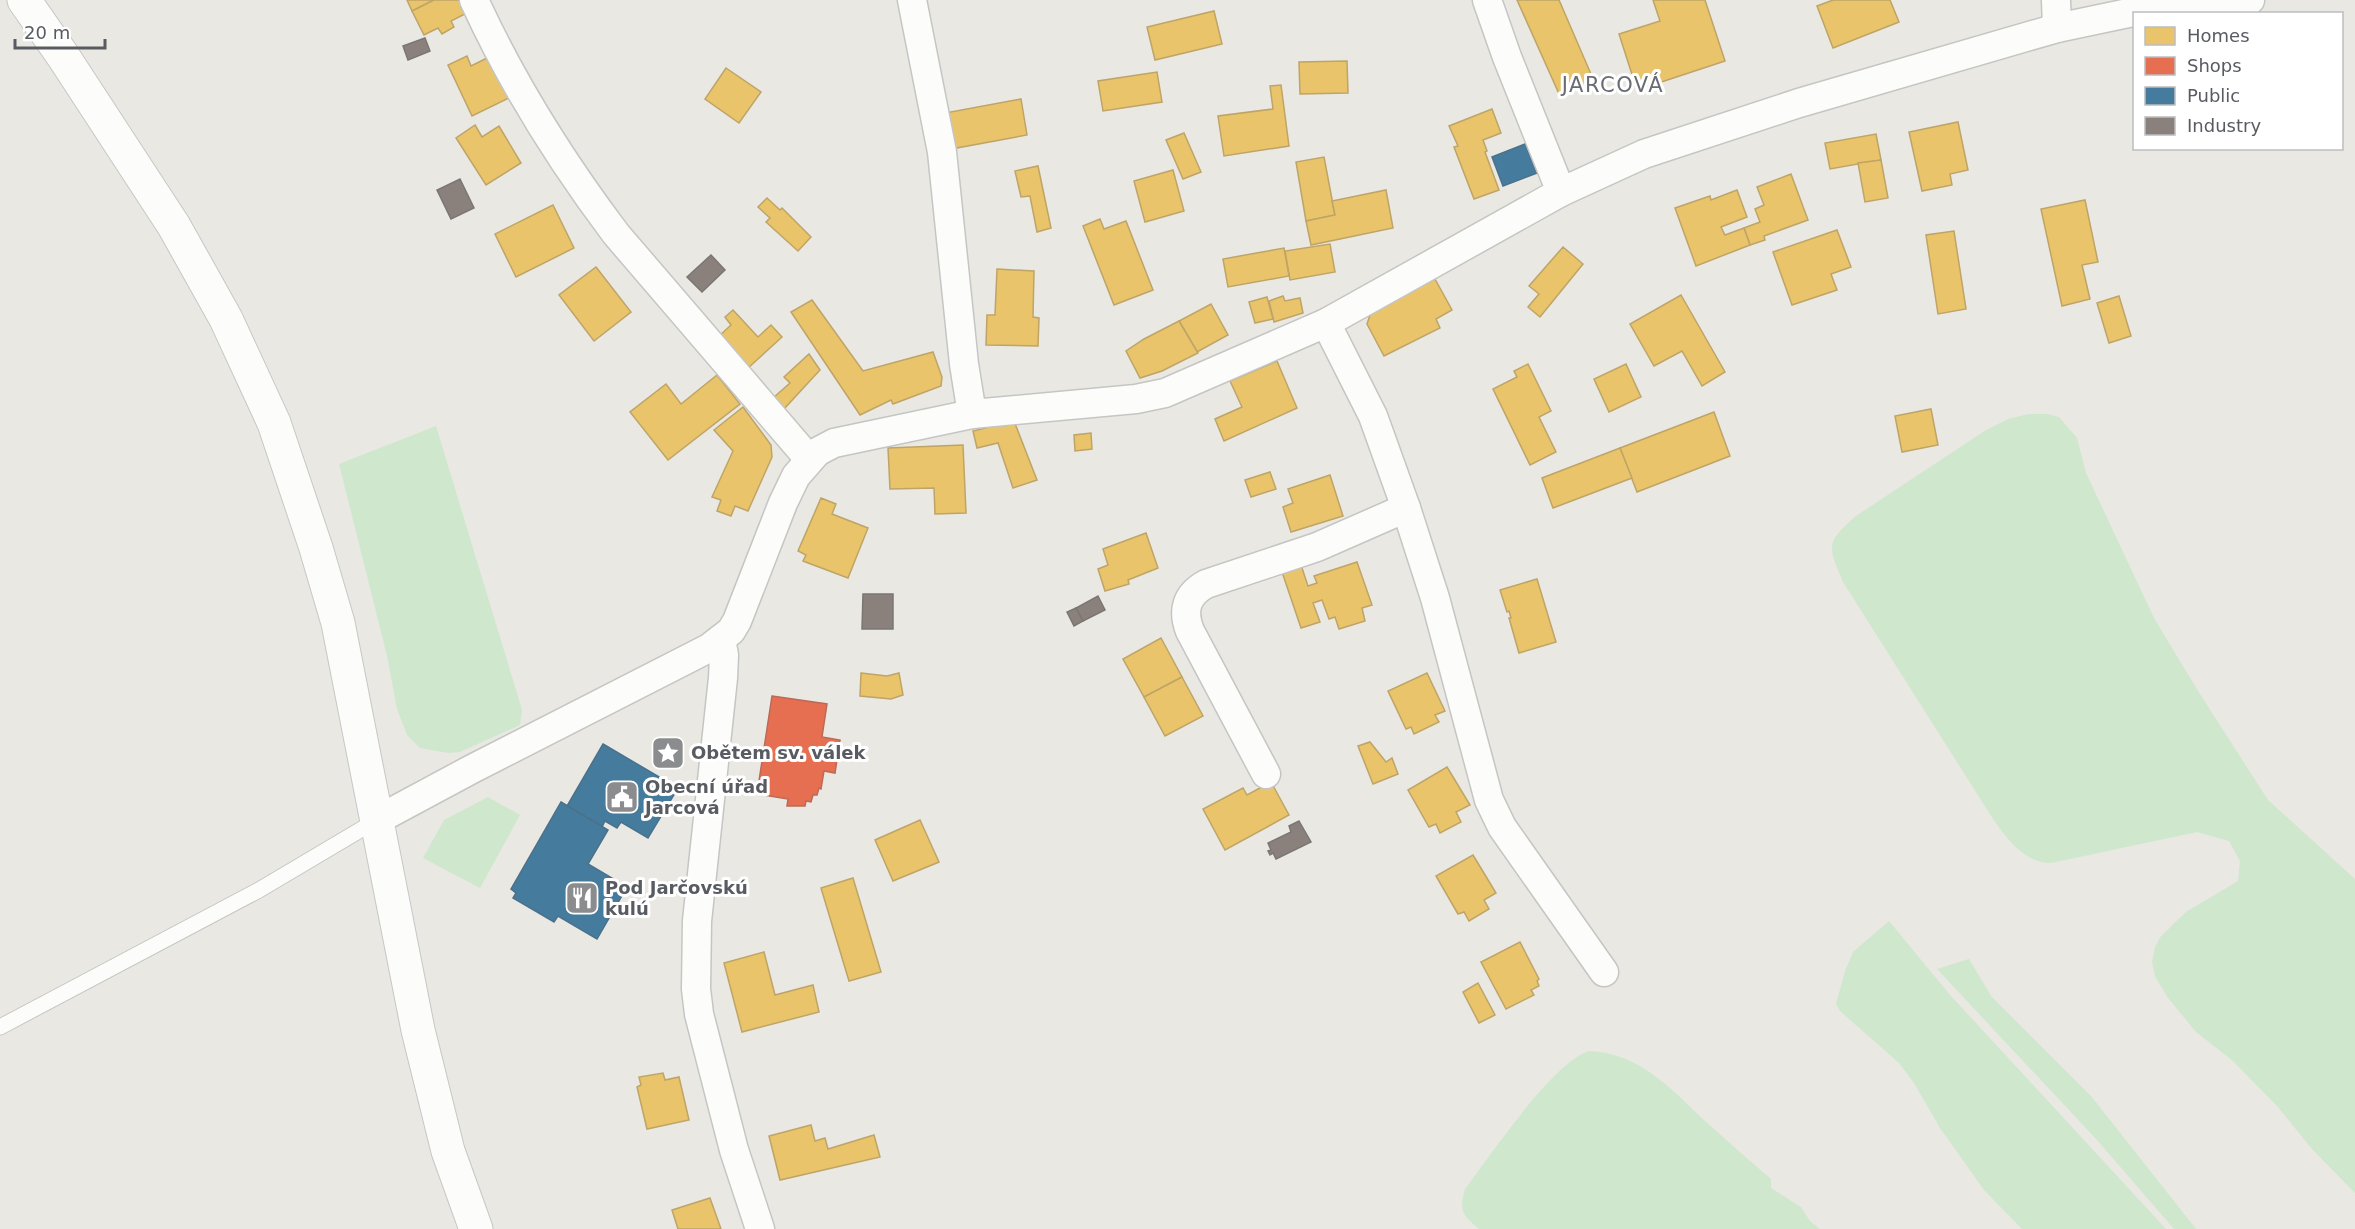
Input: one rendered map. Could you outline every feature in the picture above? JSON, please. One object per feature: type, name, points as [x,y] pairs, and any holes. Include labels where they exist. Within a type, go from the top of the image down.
[{"type":"street","points":[[24,0],[174,226],[226,319],[274,423],[338,622],[418,1030],[448,1151],[476,1229]]},
{"type":"street","points":[[474,0],[486,27],[553,146],[616,234],[809,459]]},
{"type":"street","points":[[912,0],[942,152],[964,364],[972,414]]},
{"type":"street","points":[[1487,0],[1507,57],[1561,192]]},
{"type":"street","points":[[378,820],[472,769],[683,662],[722,639],[737,621],[787,494],[801,468],[809,459],[834,443],[972,414],[1136,399],[1165,393],[1326,323],[1561,192],[1644,154],[1917,68],[2057,14],[2250,0]]},
{"type":"street","points":[[1326,323],[1373,416],[1406,508],[1435,598],[1488,800],[1502,827],[1604,972]]},
{"type":"street","points":[[1266,774],[1190,631],[1185,614],[1190,597],[1206,584],[1317,547],[1406,508]]},
{"type":"street","points":[[722,639],[723,678],[699,900],[695,960],[696,989],[699,1014],[734,1150],[759,1229]]},
{"type":"lane","points":[[0,1027],[259,890],[378,820]]},
{"type":"green space","points":[[2029,414],[2048,414],[2059,417],[2077,438],[2086,473],[2154,618],[2268,800],[2355,879],[2355,1193],[2312,1149],[2277,1106],[2232,1060],[2196,1032],[2168,998],[2155,976],[2152,962],[2155,947],[2161,936],[2186,912],[2238,881],[2240,861],[2229,841],[2197,832],[2051,863],[2033,859],[2017,849],[1993,819],[1843,582],[1834,560],[1832,546],[1834,539],[1856,516],[1986,430],[2008,419]]},
{"type":"green space","points":[[436,426],[522,710],[520,725],[460,752],[448,753],[420,748],[407,735],[397,709],[387,656],[339,464]]},
{"type":"green space","points":[[488,797],[520,815],[480,888],[423,858],[444,820]]},
{"type":"green space","points":[[1889,921],[1950,995],[2166,1229],[2022,1229],[1984,1190],[1940,1128],[1914,1083],[1899,1063],[1840,1011],[1836,1004],[1853,952]]},
{"type":"green space","points":[[1969,959],[1991,996],[2091,1096],[2196,1229],[2174,1229],[2097,1140],[1937,969]]},
{"type":"green space","points":[[1589,1051],[1624,1058],[1667,1085],[1771,1179],[1771,1188],[1801,1207],[1810,1221],[1820,1229],[1479,1229],[1463,1212],[1462,1202],[1465,1189],[1541,1091],[1574,1059]]},
{"type":"building: Homes","points":[[407,0],[434,0],[412,11]]},
{"type":"building: Homes","points":[[434,0],[460,0],[467,13],[451,21],[454,27],[442,34],[438,28],[424,35],[412,11]]},
{"type":"building: Homes","points":[[1517,0],[1559,0],[1594,81],[1560,96]]},
{"type":"building: Homes","points":[[1653,0],[1705,0],[1725,61],[1637,90],[1619,34],[1660,21]]},
{"type":"building: Homes","points":[[1833,0],[1890,0],[1899,22],[1833,48],[1817,6]]},
{"type":"building: Homes","points":[[1214,11],[1222,44],[1155,60],[1147,27]]},
{"type":"building: Homes","points":[[467,56],[471,66],[487,58],[509,98],[472,116],[448,65]]},
{"type":"building: Homes","points":[[1347,61],[1348,93],[1300,94],[1299,62]]},
{"type":"building: Homes","points":[[726,68],[761,92],[739,123],[705,99]]},
{"type":"building: Homes","points":[[1157,72],[1162,102],[1103,111],[1098,81]]},
{"type":"building: Homes","points":[[1281,85],[1289,146],[1224,156],[1218,116],[1273,109],[1270,86]]},
{"type":"building: Homes","points":[[1021,99],[1027,135],[951,149],[945,113]]},
{"type":"building: Homes","points":[[1492,109],[1501,133],[1483,140],[1499,190],[1474,199],[1454,147],[1458,146],[1449,126]]},
{"type":"building: Homes","points":[[1958,122],[1968,170],[1950,174],[1952,185],[1922,191],[1909,132]]},
{"type":"building: Homes","points":[[475,125],[482,137],[499,126],[521,163],[486,185],[456,138]]},
{"type":"building: Homes","points":[[1184,133],[1201,172],[1183,179],[1166,140]]},
{"type":"building: Homes","points":[[1876,134],[1881,160],[1830,169],[1825,143]]},
{"type":"building: Homes","points":[[1324,157],[1335,215],[1306,221],[1296,162]]},
{"type":"building: Homes","points":[[1881,160],[1888,198],[1865,202],[1858,163]]},
{"type":"building: Homes","points":[[1038,166],[1051,228],[1037,232],[1030,196],[1021,197],[1015,171]]},
{"type":"building: Homes","points":[[1173,170],[1184,211],[1145,222],[1134,181]]},
{"type":"building: Homes","points":[[1791,174],[1808,220],[1764,236],[1765,240],[1750,245],[1744,228],[1760,222],[1755,209],[1764,205],[1757,187]]},
{"type":"building: Homes","points":[[1386,190],[1393,228],[1311,245],[1306,221],[1335,215],[1332,201]]},
{"type":"building: Homes","points":[[1737,190],[1747,217],[1721,227],[1725,235],[1744,228],[1750,245],[1696,266],[1675,208],[1710,196],[1711,200]]},
{"type":"building: Homes","points":[[767,198],[780,210],[782,208],[811,237],[798,251],[766,222],[770,218],[758,207]]},
{"type":"building: Homes","points":[[2085,200],[2098,262],[2082,265],[2090,299],[2062,306],[2041,209]]},
{"type":"building: Homes","points":[[553,205],[574,248],[516,277],[495,234]]},
{"type":"building: Homes","points":[[1100,219],[1104,229],[1126,221],[1153,290],[1114,305],[1083,226]]},
{"type":"building: Homes","points":[[1837,230],[1851,267],[1831,274],[1837,290],[1792,305],[1773,252]]},
{"type":"building: Homes","points":[[1954,231],[1966,309],[1938,314],[1926,235]]},
{"type":"building: Homes","points":[[1330,244],[1335,272],[1290,280],[1285,251]]},
{"type":"building: Homes","points":[[1563,247],[1583,264],[1540,317],[1528,307],[1539,294],[1529,286]]},
{"type":"building: Homes","points":[[1284,248],[1289,276],[1228,287],[1223,259]]},
{"type":"building: Homes","points":[[596,267],[631,312],[594,341],[559,295]]},
{"type":"building: Homes","points":[[997,269],[1034,271],[1033,317],[1039,318],[1038,346],[986,345],[987,315],[995,315]]},
{"type":"building: Homes","points":[[1435,279],[1452,310],[1436,319],[1440,328],[1384,356],[1367,324],[1370,315],[1386,302]]},
{"type":"building: Homes","points":[[1681,295],[1725,372],[1702,386],[1682,351],[1654,366],[1630,324]]},
{"type":"building: Homes","points":[[1283,296],[1285,301],[1300,298],[1303,313],[1274,322],[1269,301]]},
{"type":"building: Homes","points":[[2119,296],[2131,336],[2109,343],[2097,303]]},
{"type":"building: Homes","points":[[1267,297],[1273,319],[1255,323],[1249,302]]},
{"type":"building: Homes","points":[[812,300],[863,371],[933,352],[942,377],[941,386],[893,404],[891,400],[860,415],[791,312]]},
{"type":"building: Homes","points":[[1211,304],[1228,335],[1197,352],[1179,321]]},
{"type":"building: Homes","points":[[733,310],[758,337],[771,325],[782,337],[747,369],[718,337],[731,325],[725,317]]},
{"type":"building: Homes","points":[[1179,321],[1198,353],[1162,371],[1140,378],[1126,351]]},
{"type":"building: Homes","points":[[809,354],[820,370],[783,410],[773,398],[790,383],[784,377]]},
{"type":"building: Homes","points":[[1277,361],[1297,408],[1224,441],[1215,419],[1242,407],[1230,381]]},
{"type":"building: Homes","points":[[1528,364],[1551,411],[1539,417],[1556,452],[1530,465],[1493,389],[1517,377],[1514,371]]},
{"type":"building: Homes","points":[[1626,364],[1641,397],[1609,412],[1594,379]]},
{"type":"building: Homes","points":[[717,375],[740,404],[668,460],[630,412],[666,384],[681,404]]},
{"type":"building: Homes","points":[[743,407],[771,445],[772,457],[748,511],[735,506],[731,516],[717,511],[721,500],[712,497],[733,451],[714,430]]},
{"type":"building: Homes","points":[[1931,409],[1938,445],[1902,452],[1895,416]]},
{"type":"building: Homes","points":[[1714,412],[1730,456],[1637,492],[1620,448]]},
{"type":"building: Homes","points":[[1014,421],[1037,480],[1013,488],[998,443],[977,448],[973,431]]},
{"type":"building: Homes","points":[[1091,433],[1092,449],[1075,451],[1074,435]]},
{"type":"building: Homes","points":[[963,445],[966,513],[935,514],[934,488],[890,489],[888,448]]},
{"type":"building: Homes","points":[[1620,448],[1632,478],[1553,508],[1542,478]]},
{"type":"building: Homes","points":[[1270,472],[1276,489],[1251,497],[1245,480]]},
{"type":"building: Homes","points":[[1330,475],[1343,516],[1291,532],[1283,507],[1293,503],[1288,489]]},
{"type":"building: Homes","points":[[821,498],[836,504],[832,514],[868,528],[848,578],[803,561],[806,555],[798,551]]},
{"type":"building: Homes","points":[[1146,533],[1158,568],[1128,580],[1129,584],[1105,591],[1098,569],[1108,565],[1103,549]]},
{"type":"building: Homes","points":[[1357,562],[1372,605],[1362,608],[1365,621],[1339,629],[1335,617],[1329,619],[1322,600],[1313,603],[1320,622],[1301,628],[1282,572],[1301,565],[1308,586],[1317,583],[1314,576]]},
{"type":"building: Homes","points":[[1537,579],[1556,642],[1519,653],[1509,611],[1507,612],[1500,590]]},
{"type":"building: Homes","points":[[1161,638],[1182,677],[1144,697],[1123,659]]},
{"type":"building: Homes","points":[[861,673],[887,676],[899,673],[903,695],[891,699],[860,696]]},
{"type":"building: Homes","points":[[1427,673],[1445,711],[1435,715],[1439,722],[1414,734],[1411,727],[1406,729],[1388,691]]},
{"type":"building: Homes","points":[[1182,677],[1203,716],[1165,736],[1144,697]]},
{"type":"building: Homes","points":[[1370,742],[1386,762],[1392,758],[1398,774],[1373,784],[1358,746]]},
{"type":"building: Homes","points":[[1447,767],[1470,805],[1456,812],[1461,822],[1440,833],[1436,824],[1429,827],[1408,790]]},
{"type":"building: Homes","points":[[1271,782],[1289,815],[1225,850],[1203,809],[1243,788],[1247,795]]},
{"type":"building: Homes","points":[[920,820],[939,862],[893,881],[875,840]]},
{"type":"building: Homes","points":[[1473,855],[1496,893],[1484,900],[1489,909],[1469,921],[1464,912],[1458,914],[1436,876]]},
{"type":"building: Homes","points":[[853,878],[881,972],[849,981],[821,888]]},
{"type":"building: Homes","points":[[1520,942],[1539,979],[1537,981],[1539,986],[1531,990],[1534,995],[1506,1009],[1481,962]]},
{"type":"building: Homes","points":[[764,952],[775,995],[813,985],[819,1012],[742,1032],[724,963]]},
{"type":"building: Homes","points":[[1478,983],[1495,1015],[1479,1023],[1463,992]]},
{"type":"building: Homes","points":[[663,1073],[665,1080],[679,1077],[689,1120],[647,1129],[637,1087],[641,1085],[639,1077]]},
{"type":"building: Homes","points":[[811,1125],[815,1141],[825,1138],[828,1149],[874,1135],[880,1157],[780,1180],[769,1136]]},
{"type":"building: Homes","points":[[710,1198],[721,1229],[678,1229],[672,1210]]},
{"type":"building: Shops","points":[[772,696],[827,704],[822,737],[840,740],[835,773],[824,771],[821,789],[819,788],[817,795],[813,795],[811,802],[806,801],[805,806],[787,806],[788,799],[757,794]]},
{"type":"building: Public","points":[[1525,144],[1537,173],[1503,186],[1492,157]]},
{"type":"building: Public","name":"Obecní úřad Jarcová","points":[[603,744],[678,788],[648,838],[621,822],[617,828],[605,821],[602,827],[567,806]]},
{"type":"building: Public","points":[[561,802],[608,830],[588,864],[627,887],[597,939],[558,916],[554,922],[513,898],[516,893],[511,889]]},
{"type":"building: Industry","points":[[425,38],[430,51],[408,60],[403,46]]},
{"type":"building: Industry","points":[[460,179],[474,208],[451,219],[437,190]]},
{"type":"building: Industry","points":[[711,255],[725,270],[702,292],[687,277]]},
{"type":"building: Industry","points":[[863,594],[893,594],[893,629],[862,629]]},
{"type":"building: Industry","points":[[1098,596],[1105,610],[1083,621],[1076,608]]},
{"type":"building: Industry","points":[[1076,608],[1083,621],[1074,626],[1067,612]]},
{"type":"building: Industry","points":[[1299,821],[1311,842],[1276,859],[1273,853],[1270,855],[1268,851],[1271,850],[1268,843],[1291,832],[1289,826]]},
{"type":"place","name":"Obětem sv. válek","points":[[668,753]]},
{"type":"place","name":"Obecní úřad Jarcová","points":[[622,797]]},
{"type":"place","name":"Pod Jarčovskú kulú","points":[[582,898]]},
{"type":"district","name":"JARCOVÁ","points":[[1613,85]]}]
